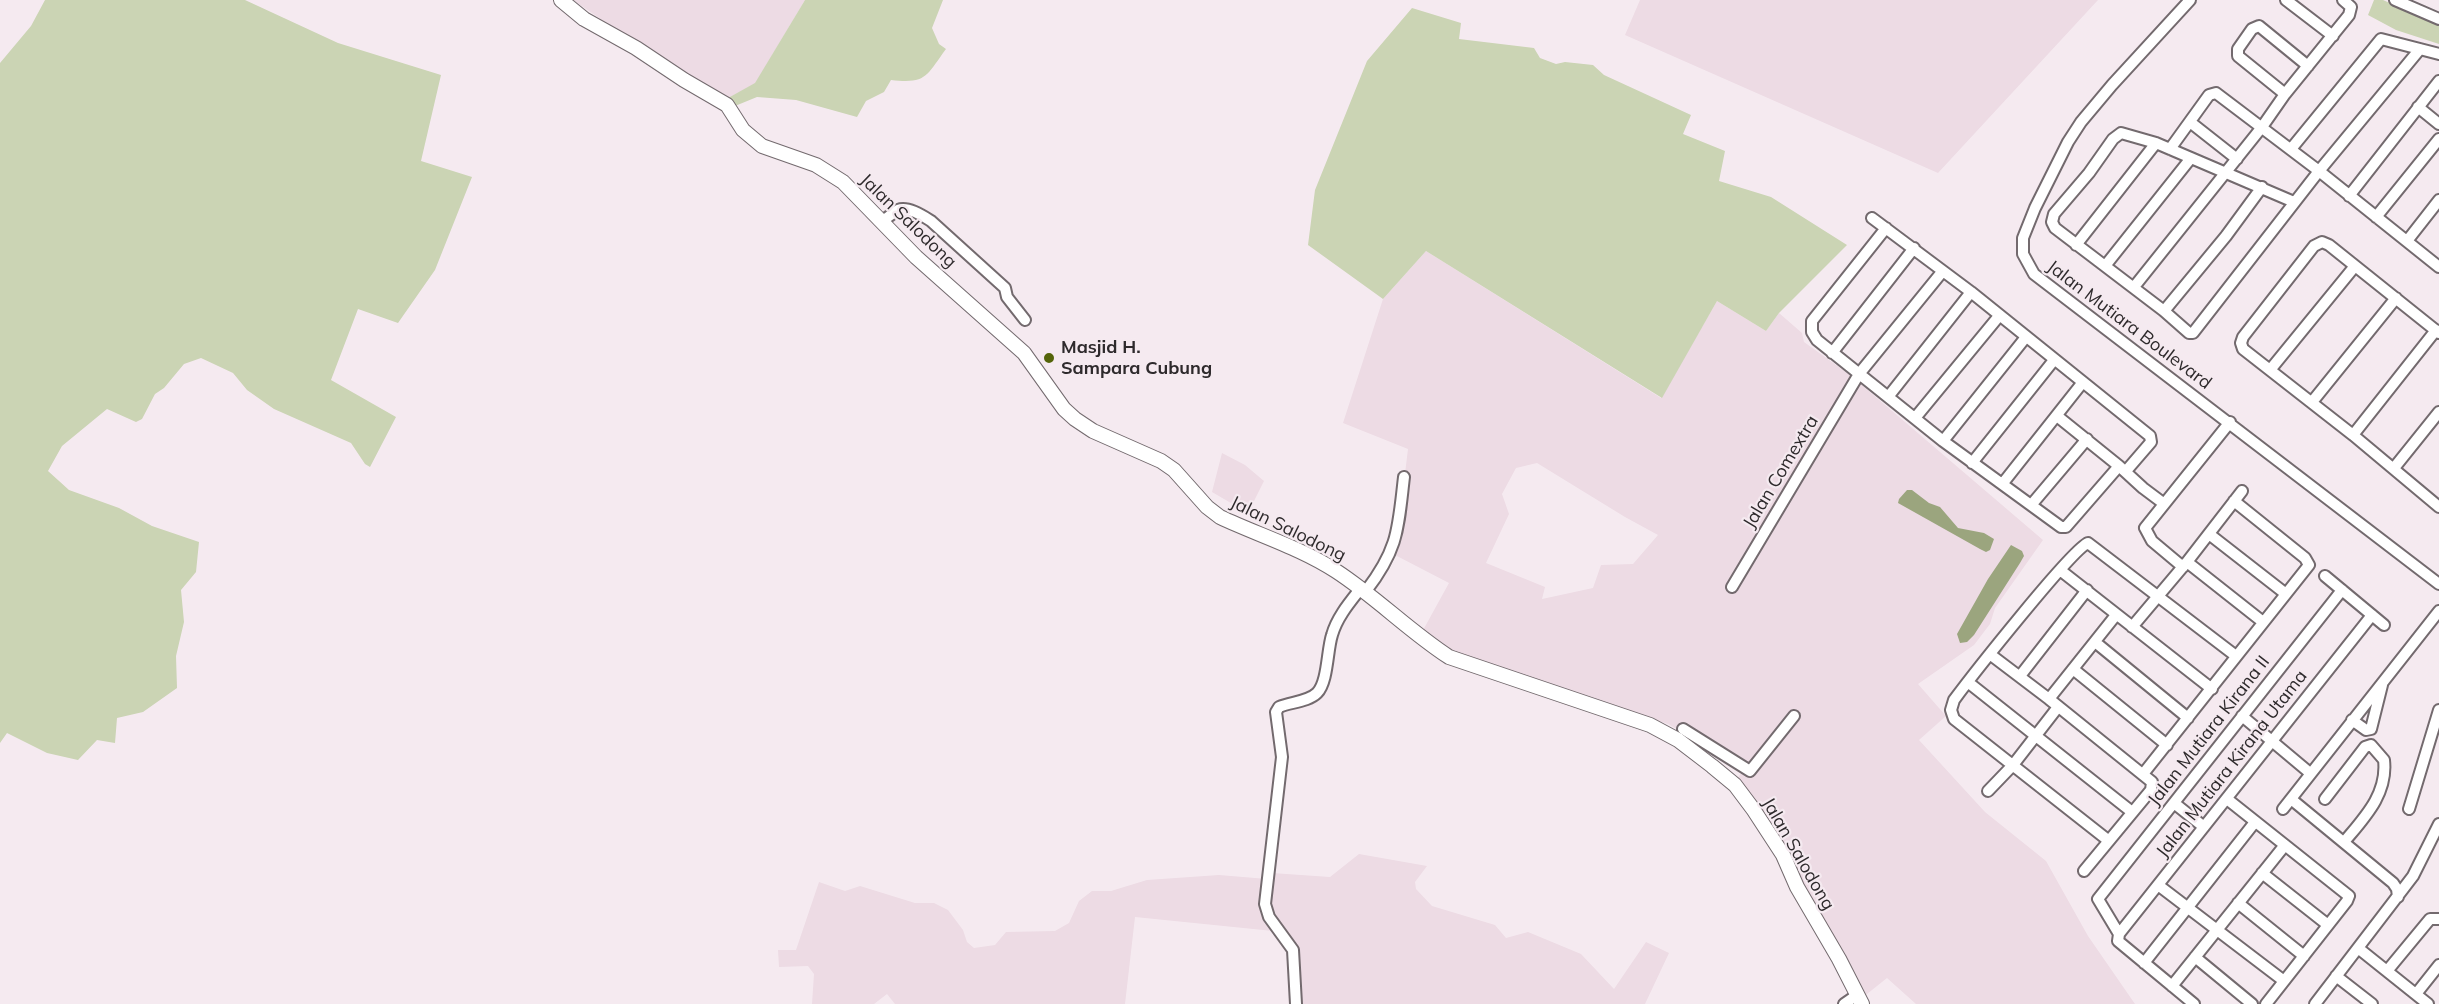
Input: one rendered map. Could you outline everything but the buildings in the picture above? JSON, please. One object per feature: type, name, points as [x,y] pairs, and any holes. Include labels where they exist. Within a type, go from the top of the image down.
[{"type":"street","name":"Jalan Salodong","points":[[561,0],[584,19],[727,105],[743,130],[762,146],[829,172],[843,182],[916,257],[1024,353],[1064,409],[1075,419],[1093,431],[1161,461],[1220,517],[1327,565],[1364,590],[1393,616],[1449,657],[1650,725],[1678,740],[1712,766],[1735,786],[1783,855],[1797,887],[1860,999]]},
{"type":"street","name":"Jalan Mutiara Boulevard","points":[[2190,0],[2081,122],[2035,208],[2021,244],[2028,265],[2034,274],[2439,584]]},
{"type":"street","points":[[2286,0],[2333,36]]},
{"type":"street","points":[[2134,287],[2333,36],[2351,11],[2351,7],[2343,0]]},
{"type":"street","points":[[2395,0],[2439,20]]},
{"type":"street","points":[[2285,94],[2238,56],[2238,49],[2252,29],[2259,26],[2308,66]]},
{"type":"street","points":[[2291,149],[2382,38],[2439,54]]},
{"type":"street","points":[[2294,202],[2156,143],[2121,133],[2113,139],[2089,173],[2052,217],[2055,228],[2134,287],[2189,333],[2193,333],[2294,202],[2420,49]]},
{"type":"street","points":[[2349,196],[2439,81]]},
{"type":"street","points":[[2170,149],[2209,95],[2214,93],[2262,127],[2437,262]]},
{"type":"street","points":[[2418,107],[2439,124]]},
{"type":"street","points":[[2190,122],[2237,159]]},
{"type":"street","points":[[2376,217],[2439,139]]},
{"type":"street","points":[[2076,245],[2156,143]]},
{"type":"street","points":[[2105,266],[2191,158]]},
{"type":"street","points":[[2164,311],[2226,236],[2262,187]]},
{"type":"street","points":[[2407,241],[2439,200]]},
{"type":"street","points":[[881,222],[898,210],[921,214],[1005,288],[1008,297],[1025,320]]},
{"type":"street","points":[[1872,218],[1886,228],[1914,248],[1942,272],[1971,292],[2150,436],[2151,442],[2066,527],[2061,527],[1943,441],[1832,353],[1812,332],[1812,321],[1886,228]]},
{"type":"street","points":[[2353,435],[2437,332],[2324,242],[2314,246],[2242,340],[2243,349],[2394,468],[2439,507]]},
{"type":"street","points":[[1832,353],[1914,248]]},
{"type":"street","points":[[2270,370],[2355,266]]},
{"type":"street","name":"Jalan Comextra","points":[[1732,587],[1858,374],[1942,272]]},
{"type":"street","points":[[1888,397],[1971,292]]},
{"type":"street","points":[[2312,402],[2396,298]]},
{"type":"street","points":[[1916,418],[1999,316]]},
{"type":"street","points":[[1943,441],[2026,337]]},
{"type":"street","points":[[1972,463],[2054,360]]},
{"type":"street","points":[[2003,483],[2083,382]]},
{"type":"street","points":[[2394,468],[2439,412]]},
{"type":"street","points":[[2057,416],[2163,503]]},
{"type":"street","points":[[2230,422],[2163,503],[2149,521],[2145,531],[2152,541],[2263,622]]},
{"type":"street","points":[[2032,504],[2087,439]]},
{"type":"street","points":[[1296,1004],[1293,950],[1269,917],[1265,904],[1282,757],[1276,712],[1279,707],[1312,697],[1319,691],[1324,679],[1332,633],[1344,610],[1364,590],[1390,555],[1400,525],[1404,477]]},
{"type":"street","points":[[2132,627],[2242,491]]},
{"type":"street","points":[[2144,774],[2307,568],[2307,560],[2234,501]]},
{"type":"street","points":[[2209,534],[2286,594]]},
{"type":"street","points":[[2109,841],[1952,716],[1954,700],[2060,570],[2084,545],[2090,543],[2236,657]]},
{"type":"street","points":[[2060,570],[2212,689]]},
{"type":"street","points":[[2325,576],[2384,625]]},
{"type":"street","points":[[2020,676],[2086,590]]},
{"type":"street","name":"Jalan Mutiara Kirana II","points":[[2119,934],[2098,902],[2102,892],[2342,590]]},
{"type":"street","points":[[2283,809],[2439,611]]},
{"type":"street","points":[[2049,699],[2116,615]]},
{"type":"street","name":"Jalan Mutiara Kirana Utama","points":[[2119,934],[2372,615]]},
{"type":"street","points":[[2095,642],[2188,718]]},
{"type":"street","points":[[1991,655],[2151,780],[2153,786],[2084,871]]},
{"type":"street","points":[[2073,669],[2167,745]]},
{"type":"street","points":[[2352,720],[2366,730],[2371,729],[2383,681]]},
{"type":"street","points":[[1969,683],[2132,812]]},
{"type":"street","points":[[1988,791],[2013,765],[2058,707]]},
{"type":"street","points":[[2409,809],[2439,710]]},
{"type":"street","points":[[1683,729],[1750,771],[1794,716]]},
{"type":"street","points":[[2242,716],[2310,773]]},
{"type":"street","points":[[2325,799],[2365,747],[2371,746],[2384,760],[2384,770],[2376,803],[2344,842]]},
{"type":"street","points":[[2227,799],[2349,895],[2347,901],[2266,1004]]},
{"type":"street","points":[[2291,799],[2393,883],[2397,889],[2397,897]]},
{"type":"street","points":[[2174,803],[2204,827]]},
{"type":"street","points":[[2144,963],[2255,822]]},
{"type":"street","points":[[2315,1004],[2420,865],[2439,824]]},
{"type":"street","points":[[2172,986],[2285,845]]},
{"type":"street","points":[[2262,873],[2328,925]]},
{"type":"street","points":[[2158,885],[2284,981]]},
{"type":"street","points":[[2238,903],[2304,956]]},
{"type":"street","points":[[2387,971],[2430,918],[2439,918]]},
{"type":"street","points":[[2119,934],[2118,941],[2194,1004]]},
{"type":"street","points":[[2358,948],[2428,1004]]},
{"type":"street","points":[[2195,957],[2252,1004]]},
{"type":"street","points":[[2416,994],[2439,965]]},
{"type":"street","points":[[2337,976],[2372,1004]]},
{"type":"street","points":[[1844,1004],[1860,999]]},
{"type":"shaded area","points":[[45,0],[245,0],[338,43],[441,75],[421,161],[472,177],[435,270],[398,323],[358,309],[331,380],[396,417],[370,467],[365,464],[351,443],[274,409],[247,390],[233,373],[201,358],[184,364],[164,388],[155,394],[142,419],[136,422],[107,409],[62,446],[48,471],[69,490],[119,508],[152,526],[199,542],[196,572],[181,590],[184,622],[176,656],[177,688],[143,712],[117,718],[115,743],[97,740],[78,760],[47,753],[7,733],[0,743],[0,63],[31,26]]},
{"type":"shaded area","points":[[573,0],[805,0],[755,84],[728,98],[687,78]]},
{"type":"shaded area","points":[[805,0],[943,0],[932,28],[939,44],[946,49],[929,72],[919,79],[891,80],[884,92],[866,101],[857,117],[796,100],[757,97],[735,106],[728,98],[755,83]]},
{"type":"shaded area","points":[[1640,0],[2098,0],[1938,173],[1625,35]]},
{"type":"shaded area","points":[[2374,0],[2383,0],[2439,25],[2439,44],[2396,30],[2368,15]]},
{"type":"shaded area","points":[[1412,8],[1461,23],[1459,39],[1534,48],[1540,58],[1556,64],[1565,62],[1593,65],[1604,75],[1691,115],[1683,134],[1725,151],[1719,181],[1771,197],[1847,245],[1779,313],[1766,331],[1717,301],[1662,398],[1426,251],[1383,299],[1308,245],[1315,190],[1367,61]]},
{"type":"shaded area","points":[[1426,251],[1661,398],[1717,301],[1766,331],[1779,313],[1802,333],[1804,342],[1850,375],[2043,540],[1995,608],[1990,624],[1974,645],[1918,684],[1946,716],[1919,740],[1985,812],[2046,861],[2088,936],[2135,1004],[1916,1004],[1887,978],[1862,998],[1735,782],[1742,772],[1668,724],[1461,658],[1422,632],[1449,583],[1395,555],[1408,449],[1343,423],[1383,299]],"holes":[[[1537,463],[1658,535],[1633,564],[1601,565],[1593,588],[1542,599],[1545,587],[1486,563],[1509,514],[1502,494],[1516,468]]]},
{"type":"shaded area","points":[[1222,453],[1245,465],[1264,481],[1248,513],[1212,492]]},
{"type":"shaded area","points":[[1907,490],[1912,490],[1929,503],[1940,507],[1958,528],[1984,533],[1994,539],[1990,550],[1986,552],[1980,549],[1898,503]]},
{"type":"shaded area","points":[[2011,545],[2022,551],[2024,556],[1974,635],[1967,642],[1960,643],[1957,634],[1988,579]]},
{"type":"shaded area","points":[[1359,854],[1427,866],[1415,882],[1416,889],[1432,906],[1495,925],[1506,938],[1528,932],[1581,954],[1614,989],[1646,942],[1669,953],[1645,1004],[1301,1004],[1299,955],[1270,908],[1272,873],[1330,877]]},
{"type":"shaded area","points":[[1219,875],[1267,879],[1262,914],[1273,931],[1135,917],[1125,1004],[895,1004],[887,994],[874,1004],[812,1004],[814,974],[808,966],[779,967],[778,950],[796,950],[819,882],[845,891],[860,886],[915,903],[934,903],[948,910],[963,930],[967,942],[974,948],[995,945],[1006,932],[1055,931],[1069,923],[1079,901],[1092,891],[1111,891],[1147,880]]},
{"type":"place","name":"Masjid H. Sampara Cubung","points":[[1049,358]]}]
